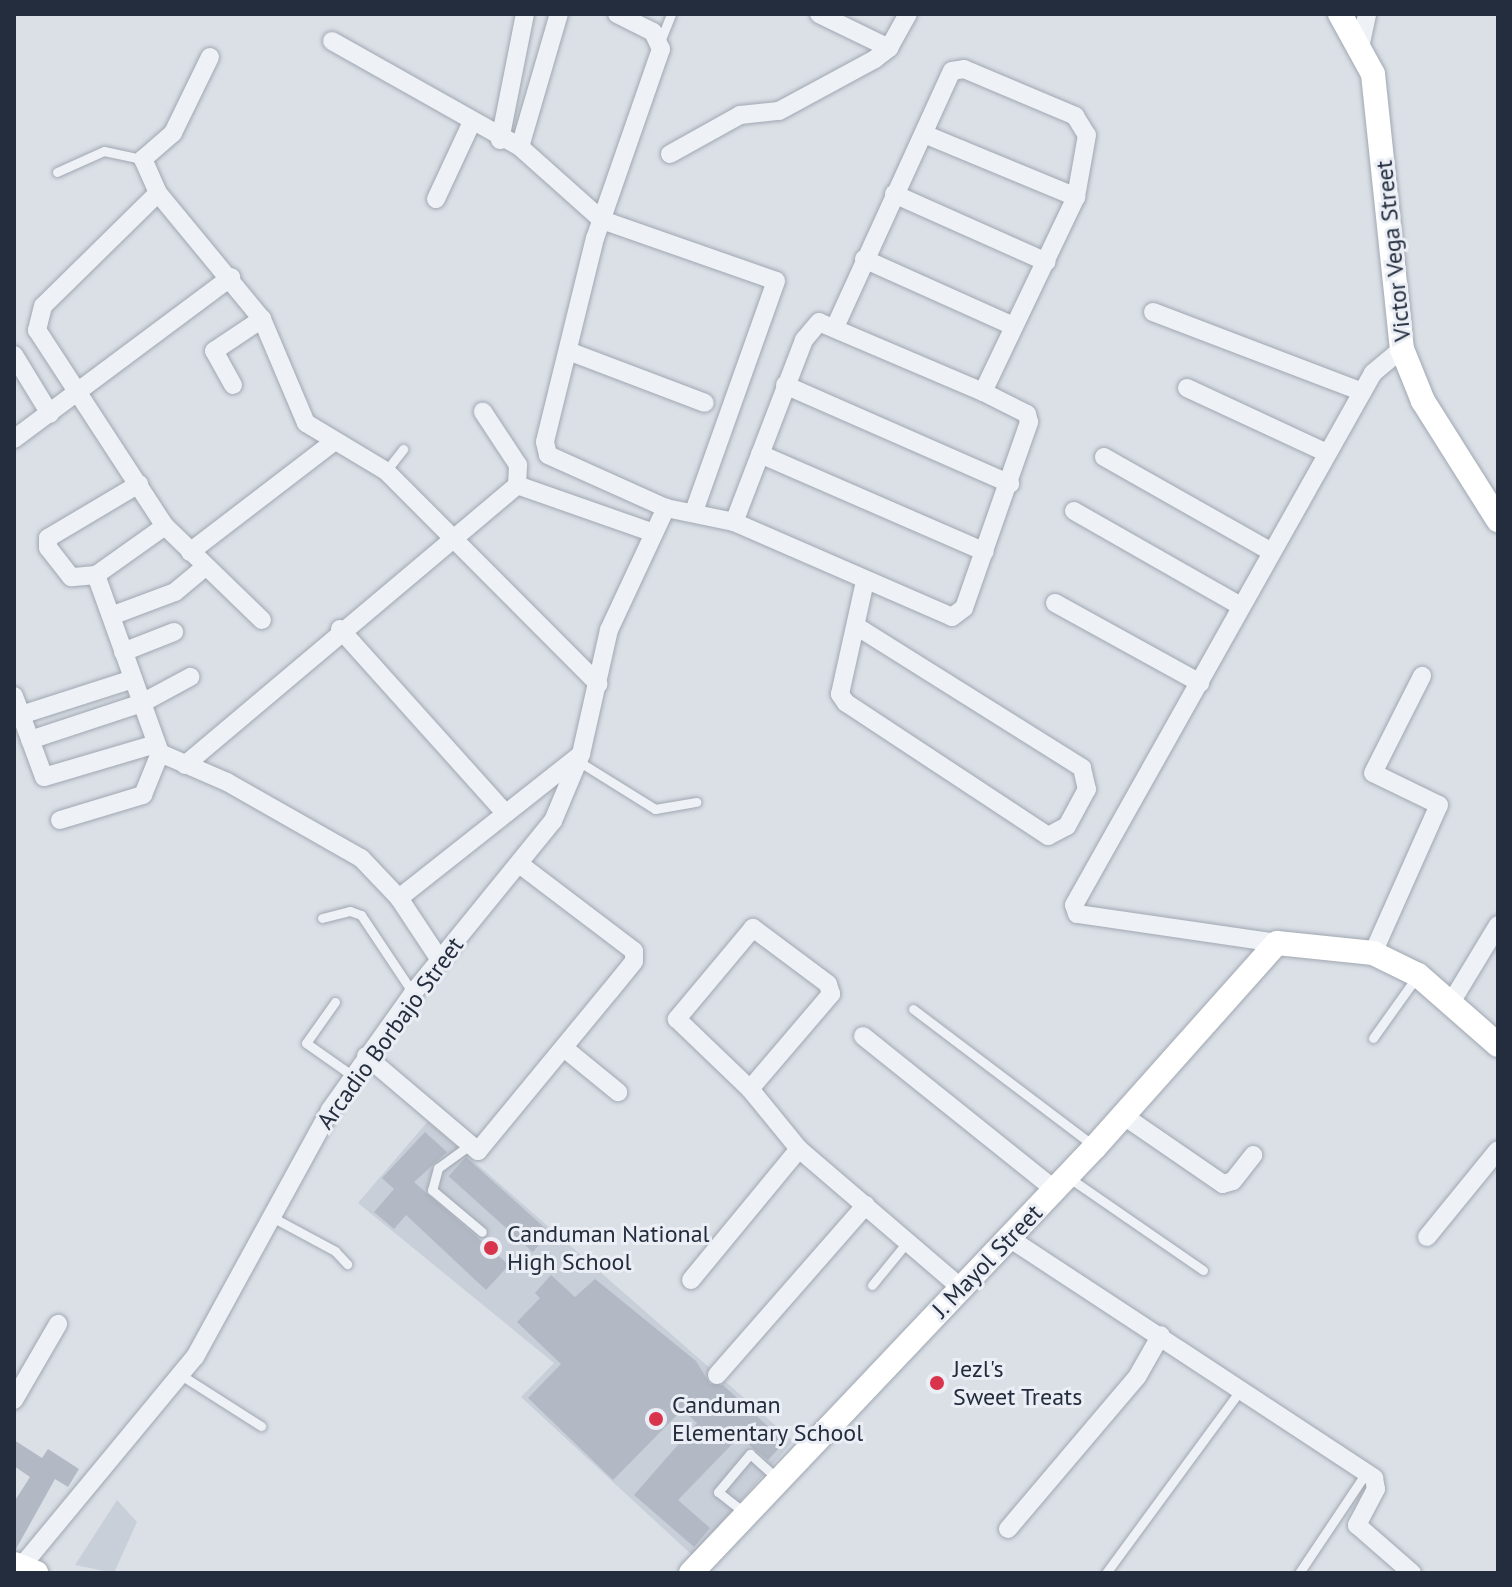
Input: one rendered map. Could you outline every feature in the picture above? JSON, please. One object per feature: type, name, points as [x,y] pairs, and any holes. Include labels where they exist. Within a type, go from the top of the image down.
[{"type":"street","points":[[500,140],[525,14]]},
{"type":"street","points":[[520,147],[559,14]]},
{"type":"street","points":[[617,14],[661,39],[602,220],[571,352],[545,442],[548,455],[666,508],[713,516],[952,617],[964,608],[1010,484],[1029,422],[1027,414],[836,325],[810,326],[760,454],[713,516]]},
{"type":"street","points":[[819,14],[889,48]]},
{"type":"street","points":[[670,154],[740,115],[779,111],[889,48],[908,14]]},
{"type":"street","name":"Victor Vega Street","points":[[1340,14],[1361,43],[1375,89],[1402,349],[1423,401],[1498,520]]},
{"type":"street","points":[[1361,43],[1367,14]]},
{"type":"street","points":[[332,41],[471,124],[520,147],[602,220],[776,281],[713,516]]},
{"type":"street","points":[[210,57],[173,133],[143,159],[158,193],[231,277],[262,319],[306,423],[332,443],[386,471],[453,545],[598,684]]},
{"type":"street","points":[[836,325],[952,71],[964,69],[1080,119],[1087,135],[1076,197],[983,392]]},
{"type":"street","points":[[436,199],[471,124]]},
{"type":"street","points":[[924,134],[1076,197]]},
{"type":"street","points":[[158,193],[36,315],[37,330],[165,526],[262,620]]},
{"type":"street","points":[[894,194],[1047,262]]},
{"type":"street","points":[[864,259],[1013,326]]},
{"type":"street","points":[[14,439],[231,277]]},
{"type":"street","points":[[1153,312],[1362,392]]},
{"type":"street","points":[[233,385],[214,351],[262,319]]},
{"type":"street","points":[[1402,349],[1373,373],[1239,605],[1200,683],[1074,911],[1277,943],[1373,953],[1418,975],[1452,1001],[1498,1045]]},
{"type":"street","points":[[571,352],[705,403]]},
{"type":"street","points":[[14,355],[50,414]]},
{"type":"street","points":[[785,385],[1010,484]]},
{"type":"street","points":[[1187,388],[1327,453]]},
{"type":"street","points":[[185,765],[340,629],[453,545],[517,485],[518,465],[483,412]]},
{"type":"street","points":[[190,552],[332,443]]},
{"type":"street","points":[[760,454],[985,552]]},
{"type":"street","points":[[1104,457],[1270,551]]},
{"type":"street","points":[[139,484],[48,538],[48,548],[71,577],[96,575],[165,526]]},
{"type":"street","points":[[517,485],[651,532]]},
{"type":"street","name":"Arcadio Borbajo Street","points":[[22,1569],[181,1375],[238,1286],[270,1216],[366,1056],[440,960],[522,866],[553,821],[580,758],[609,630],[651,532],[666,508]]},
{"type":"street","points":[[1074,511],[1239,605]]},
{"type":"street","points":[[111,616],[175,592],[206,566]]},
{"type":"street","points":[[60,820],[143,795],[158,749],[96,575]]},
{"type":"street","points":[[856,626],[1082,768],[1087,789],[1067,826],[1048,836],[854,711],[840,694],[865,581]]},
{"type":"street","points":[[1055,603],[1200,683]]},
{"type":"street","points":[[340,629],[505,813]]},
{"type":"street","points":[[123,652],[174,632]]},
{"type":"street","points":[[1373,953],[1439,805],[1373,773],[1422,676]]},
{"type":"street","points":[[30,740],[142,703],[190,677]]},
{"type":"street","points":[[21,715],[133,679]]},
{"type":"street","points":[[14,696],[44,777],[158,749],[185,765],[227,782],[361,858],[399,898],[440,960]]},
{"type":"street","points":[[399,898],[580,758]]},
{"type":"street","points":[[366,1056],[478,1151],[564,1048],[635,956],[522,866]]},
{"type":"street","points":[[1452,1001],[1498,925]]},
{"type":"street","points":[[750,1089],[831,994],[828,984],[753,928],[677,1019],[750,1089],[799,1149],[961,1288]]},
{"type":"street","name":"J. Mayol Street","points":[[699,1570],[778,1479],[1124,1116],[1277,943]]},
{"type":"street","points":[[863,1036],[1061,1183]]},
{"type":"street","points":[[564,1048],[618,1092]]},
{"type":"street","points":[[1124,1116],[1223,1184],[1233,1181],[1253,1155]]},
{"type":"street","points":[[691,1280],[799,1149]]},
{"type":"street","points":[[1427,1237],[1498,1150]]},
{"type":"street","points":[[717,1375],[866,1205]]},
{"type":"street","points":[[1009,1238],[1161,1335],[1366,1473],[1377,1483],[1358,1519],[1360,1532],[1412,1573]]},
{"type":"street","points":[[14,1400],[58,1324]]},
{"type":"street","points":[[1008,1529],[1137,1377],[1161,1335]]},
{"type":"lane","points":[[661,39],[671,14]]},
{"type":"lane","points":[[57,172],[104,151],[143,159]]},
{"type":"lane","points":[[386,471],[403,449]]},
{"type":"lane","points":[[580,758],[655,809],[696,802]]},
{"type":"lane","points":[[322,918],[350,911],[361,915],[413,993]]},
{"type":"lane","points":[[1373,1038],[1418,975]]},
{"type":"lane","points":[[335,1002],[306,1043],[353,1076]]},
{"type":"lane","points":[[913,1009],[1095,1147]]},
{"type":"lane","points":[[471,1144],[438,1168],[432,1190],[482,1232]]},
{"type":"lane","points":[[1061,1183],[1203,1270]]},
{"type":"lane","points":[[270,1216],[335,1251],[347,1264]]},
{"type":"lane","points":[[872,1285],[908,1241]]},
{"type":"lane","points":[[181,1375],[261,1426]]},
{"type":"lane","points":[[1106,1573],[1241,1389]]},
{"type":"lane","points":[[746,1514],[718,1492],[750,1454],[778,1479]]},
{"type":"lane","points":[[1299,1573],[1366,1473]]},
{"type":"shaded area","points":[[428,1121],[793,1441],[693,1556],[521,1397],[554,1363],[358,1203]]},
{"type":"shaded area","points":[[117,1500],[137,1522],[114,1573],[75,1565]]},
{"type":"building","points":[[425,1132],[447,1152],[414,1182],[509,1265],[486,1290],[406,1215],[394,1229],[374,1212],[394,1189],[382,1178]]},
{"type":"building","points":[[466,1157],[550,1233],[533,1252],[449,1176]]},
{"type":"building","name":"Canduman Elementary School","points":[[551,1275],[575,1297],[595,1279],[696,1361],[710,1384],[723,1385],[785,1442],[768,1460],[739,1437],[678,1500],[710,1528],[694,1547],[634,1495],[697,1423],[682,1410],[613,1480],[528,1398],[561,1364],[517,1322],[540,1298],[535,1293]]},
{"type":"building","points":[[14,1440],[42,1458],[48,1449],[79,1469],[68,1487],[55,1479],[16,1549],[14,1502],[30,1477],[14,1466]]},
{"type":"place","name":"Canduman National High School","points":[[491,1248]]},
{"type":"place","name":"Jezl's Sweet Treats","points":[[937,1383]]},
{"type":"place","name":"Canduman Elementary School","points":[[656,1419]]}]
